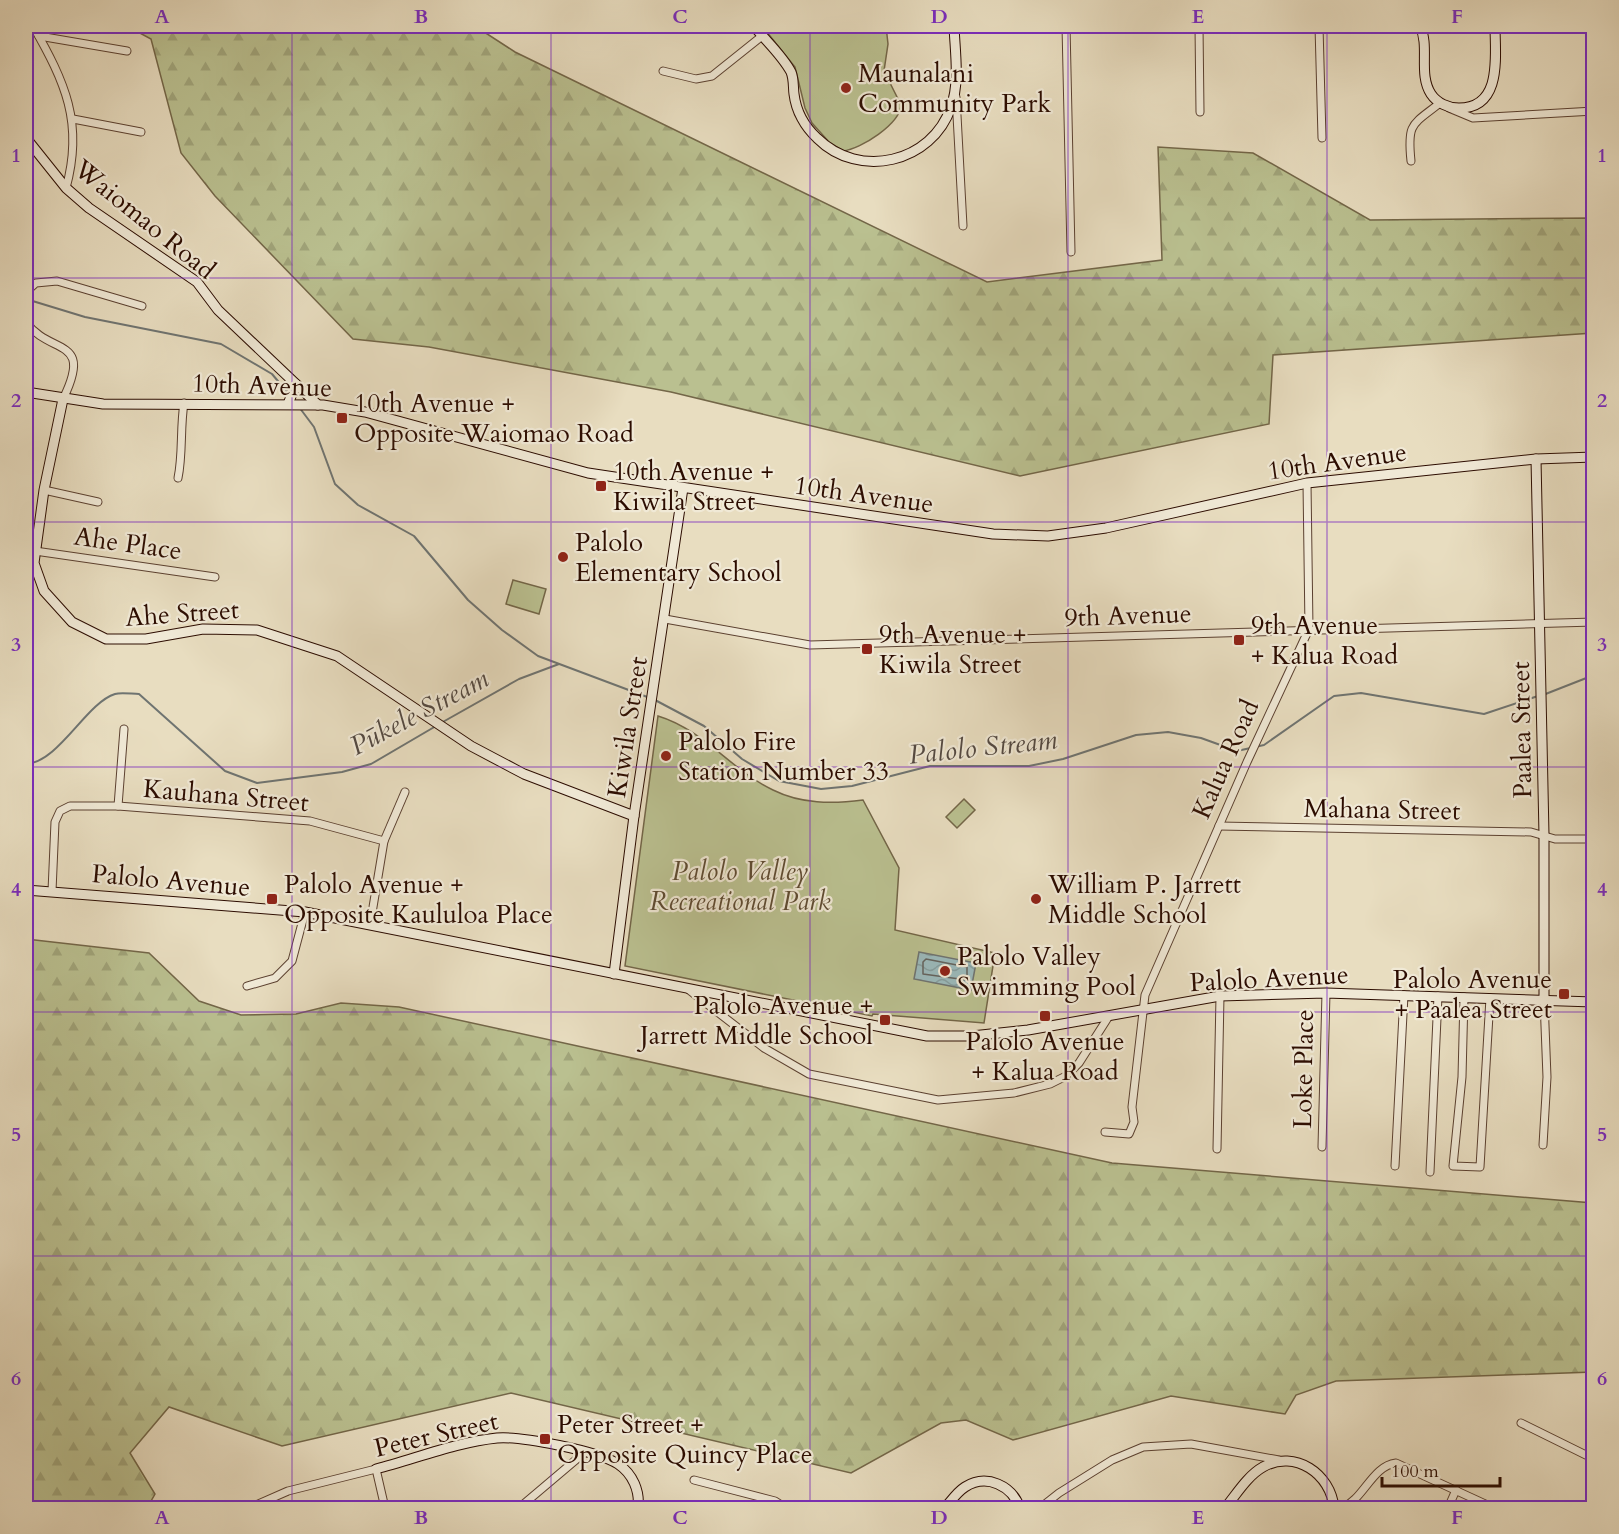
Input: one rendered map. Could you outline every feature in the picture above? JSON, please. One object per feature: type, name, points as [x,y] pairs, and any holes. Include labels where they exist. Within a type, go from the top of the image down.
[{"type":"street","points":[[33,26],[60,77],[74,119],[75,148],[66,188]]},
{"type":"street","points":[[754,26],[791,73],[797,106],[811,132],[833,151],[860,161],[880,162],[899,158],[925,144],[939,130],[949,113],[954,94],[955,75]]},
{"type":"street","points":[[954,26],[963,226]]},
{"type":"street","points":[[1066,26],[1071,252]]},
{"type":"street","points":[[1199,26],[1200,112]]},
{"type":"street","points":[[1318,26],[1322,138]]},
{"type":"street","points":[[1420,26],[1425,50],[1426,82],[1431,94],[1459,114],[1473,118],[1593,111]]},
{"type":"street","points":[[1411,161],[1409,132],[1414,123],[1442,104],[1464,108],[1488,94],[1495,79],[1495,26]]},
{"type":"street","points":[[39,36],[127,51]]},
{"type":"street","points":[[663,71],[696,79],[712,76],[762,36]]},
{"type":"street","points":[[74,119],[141,132]]},
{"type":"street","name":"Waiomao Road","points":[[26,138],[66,188],[89,208],[197,282],[218,310],[318,405]]},
{"type":"street","points":[[26,292],[36,283],[57,281],[142,306]]},
{"type":"street","points":[[26,322],[37,332],[66,349],[74,359],[74,370],[63,399]]},
{"type":"street","points":[[288,404],[296,384]]},
{"type":"street","name":"10th Avenue","points":[[26,392],[103,404],[318,405],[365,412],[588,473],[993,534],[1048,536],[1106,528],[1307,483],[1536,459],[1593,458]]},
{"type":"street","name":"Ahe Street","points":[[63,399],[44,490],[34,563],[44,591],[72,622],[106,639],[146,639],[203,629],[257,630],[337,656],[471,746],[524,774],[634,816]]},
{"type":"street","points":[[178,478],[184,403]]},
{"type":"street","points":[[26,451],[29,468],[26,469]]},
{"type":"street","name":"Paalea Street","points":[[1536,459],[1544,835],[1544,1000]]},
{"type":"street","name":"Kalua Road","points":[[1105,1132],[1129,1134],[1134,1122],[1132,1107],[1145,995],[1246,762],[1309,628],[1307,483]]},
{"type":"street","name":"Kiwila Street","points":[[614,974],[634,816],[683,488]]},
{"type":"street","points":[[44,490],[98,502]]},
{"type":"street","name":"Ahe Place","points":[[35,551],[214,577]]},
{"type":"street","name":"9th Avenue","points":[[665,620],[810,645],[1185,635],[1309,628],[1593,622]]},
{"type":"street","points":[[118,806],[124,729]]},
{"type":"street","points":[[370,925],[384,841],[405,792]]},
{"type":"street","name":"Kauhana Street","points":[[52,891],[55,822],[60,811],[70,806],[118,806],[310,821],[384,841]]},
{"type":"street","name":"Mahana Street","points":[[1219,826],[1531,832],[1555,839],[1593,839]]},
{"type":"street","name":"Palolo Avenue","points":[[26,890],[305,912],[689,990],[927,1035],[986,1035],[1220,996],[1326,993],[1593,1002]]},
{"type":"street","points":[[247,986],[275,978],[292,961],[305,912]]},
{"type":"street","points":[[689,990],[764,1048],[809,1074],[938,1100],[1014,1093],[1050,1084],[1066,1076],[1080,1063],[1109,1016]]},
{"type":"street","name":"Loke Place","points":[[1322,1147],[1326,993]]},
{"type":"street","points":[[1395,1166],[1404,995]]},
{"type":"street","points":[[1217,1149],[1220,996]]},
{"type":"street","points":[[1430,1172],[1438,996]]},
{"type":"street","points":[[1464,997],[1462,1077],[1453,1166],[1480,1167],[1490,998]]},
{"type":"street","points":[[1543,1145],[1547,1077],[1544,1000]]},
{"type":"street","points":[[1521,1423],[1593,1460]]},
{"type":"street","name":"Peter Street","points":[[249,1509],[288,1491],[495,1438],[521,1439],[613,1461],[628,1473],[638,1491],[638,1509]]},
{"type":"street","points":[[1040,1509],[1059,1493],[1112,1460],[1143,1447],[1191,1444],[1306,1466],[1318,1474],[1331,1492],[1334,1509]]},
{"type":"street","points":[[519,1509],[584,1453]]},
{"type":"street","points":[[1225,1509],[1256,1471],[1269,1464],[1284,1461]]},
{"type":"street","points":[[1342,1509],[1358,1498],[1381,1469],[1392,1463],[1402,1464],[1494,1509]]},
{"type":"street","points":[[376,1469],[385,1509]]},
{"type":"street","points":[[693,1480],[775,1501],[786,1509]]},
{"type":"street","points":[[945,1509],[965,1487],[986,1481],[1007,1489],[1020,1509]]},
{"type":"street","points":[[1448,1509],[1456,1490]]},
{"type":"green space","points":[[127,26],[475,26],[515,52],[987,282],[1162,260],[1158,147],[1253,153],[1370,220],[1593,218],[1593,333],[1273,355],[1269,424],[1020,476],[671,392],[429,347],[353,339],[215,196],[181,153],[151,39]]},
{"type":"green space","name":"Maunalani Community Park","points":[[762,26],[886,26],[888,44],[884,71],[901,105],[894,120],[860,146],[843,151],[829,142],[812,123],[805,108],[795,67]]},
{"type":"green space","points":[[513,580],[546,589],[539,614],[506,604]]},
{"type":"green space","name":"Palolo Valley Recreational Park","points":[[658,716],[674,722],[704,740],[758,782],[784,795],[817,802],[863,800],[899,868],[895,930],[995,953],[984,1023],[873,1014],[872,1016],[625,966]]},
{"type":"green space","points":[[964,799],[975,810],[957,828],[946,817]]},
{"type":"green space","points":[[26,939],[149,953],[199,1001],[241,1015],[296,1014],[341,1003],[399,1007],[1112,1163],[1593,1203],[1593,1372],[1336,1381],[1296,1395],[1285,1414],[1171,1396],[1013,1440],[966,1420],[941,1423],[851,1473],[511,1393],[282,1446],[169,1407],[130,1453],[155,1494],[147,1508],[26,1508]]},
{"type":"water","name":"Palolo Valley Swimming Pool","points":[[919,952],[976,963],[971,990],[914,979]]},
{"type":"waterway","points":[[26,299],[85,317],[221,344],[272,374],[288,393]]},
{"type":"waterway","points":[[299,407],[314,427],[335,484],[358,505],[414,536],[468,600],[502,630],[538,656],[650,698]]},
{"type":"waterway","name":"Pūkele Stream","points":[[441,723],[519,679],[559,664]]},
{"type":"waterway","name":"Palolo Stream","points":[[1543,695],[1594,675]]},
{"type":"waterway","name":"Pūkele Stream","points":[[26,764],[38,761],[50,753],[94,708],[104,700],[120,693],[139,694],[225,771],[257,783],[342,772],[371,764],[436,726]]},
{"type":"waterway","name":"Palolo Stream","points":[[655,700],[704,726],[742,759],[779,781],[821,789],[852,786],[930,766],[1029,766],[1063,759],[1136,735],[1168,732],[1201,738],[1237,751],[1264,745],[1334,696],[1361,693],[1484,714],[1538,696]]},
{"type":"place","name":"Maunalani Community Park","points":[[846,88]]},
{"type":"place","name":"10th Avenue + Opposite Waiomao Road","points":[[342,418]]},
{"type":"place","name":"10th Avenue + Kiwila Street","points":[[601,486]]},
{"type":"place","name":"Palolo Elementary School","points":[[563,557]]},
{"type":"place","name":"9th Avenue + Kalua Road","points":[[1239,640]]},
{"type":"place","name":"9th Avenue + Kiwila Street","points":[[867,649]]},
{"type":"place","name":"Palolo Fire Station Number 33","points":[[666,756]]},
{"type":"place","name":"Palolo Avenue + Opposite Kaululoa Place","points":[[272,899]]},
{"type":"place","name":"William P. Jarrett Middle School","points":[[1036,899]]},
{"type":"place","name":"Palolo Valley Swimming Pool","points":[[945,971]]},
{"type":"place","name":"Palolo Avenue + Paalea Street","points":[[1564,994]]},
{"type":"place","name":"Palolo Avenue + Kalua Road","points":[[1045,1016]]},
{"type":"place","name":"Palolo Avenue + Jarrett Middle School","points":[[885,1020]]},
{"type":"place","name":"Peter Street + Opposite Quincy Place","points":[[545,1439]]}]
